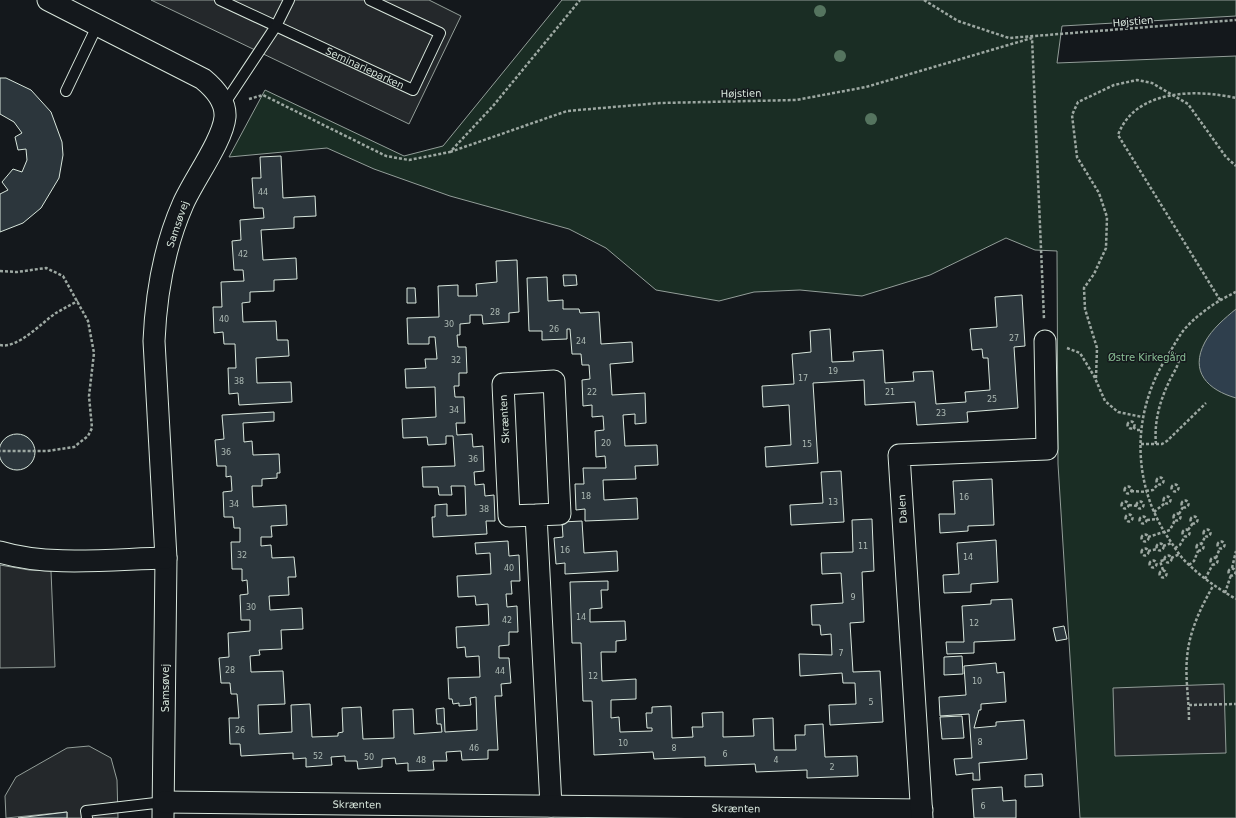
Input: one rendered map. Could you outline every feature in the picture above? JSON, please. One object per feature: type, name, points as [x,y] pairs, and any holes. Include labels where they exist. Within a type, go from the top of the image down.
[{"type":"street","points":[[48,0],[98,24],[203,79],[215,90],[223,106]]},
{"type":"street","name":"Samsøvej","points":[[164,810],[166,558],[154,341],[155,322],[160,282],[175,224],[183,203],[219,136],[225,117],[223,106]]},
{"type":"street","name":"Dalen","points":[[922,814],[899,455],[1046,449],[1045,341]]},
{"type":"street","name":"Skrænten","points":[[554,381],[560,514],[536,515],[509,516],[503,384],[554,381]]},
{"type":"street","points":[[536,515],[551,806]]},
{"type":"street","points":[[0,552],[21,557],[61,560],[166,558]]},
{"type":"street","name":"Skrænten","points":[[164,810],[551,806],[922,814]]},
{"type":"lane","name":"Seminarieparken","points":[[220,0],[413,90],[440,33],[370,0]]},
{"type":"lane","points":[[223,106],[276,26],[290,0]]},
{"type":"lane","points":[[66,91],[98,24]]},
{"type":"lane","points":[[87,818],[86,811],[164,810]]},
{"type":"path","name":"Højstien","points":[[924,0],[958,21],[1009,38],[1032,38],[1236,20]]},
{"type":"path","name":"Højstien","points":[[450,152],[567,110],[660,103],[796,100],[866,87],[1032,38]]},
{"type":"path","points":[[1032,38],[1045,341],[1080,353],[1096,379],[1105,401],[1118,412],[1142,417]]},
{"type":"path","points":[[1096,379],[1097,348],[1085,309],[1084,288],[1094,274],[1106,248],[1107,217],[1099,193],[1077,157],[1072,115],[1078,102],[1121,83],[1136,80],[1152,83],[1188,104],[1226,157],[1236,166]]},
{"type":"path","points":[[1220,300],[1118,135],[1123,123],[1135,110],[1171,94],[1193,92],[1236,98]]},
{"type":"path","points":[[0,271],[13,272],[38,268],[51,269],[66,279],[88,321],[94,349],[89,396],[92,424],[91,432],[83,441],[74,446],[47,451],[0,451]]},
{"type":"path","points":[[1236,292],[1220,300],[1183,331],[1157,371],[1142,417],[1140,456],[1146,492],[1164,532],[1189,565],[1213,586],[1236,599]]},
{"type":"path","points":[[0,345],[8,346],[16,343],[55,314],[78,301]]},
{"type":"path","points":[[1156,444],[1155,433],[1161,402],[1168,382],[1178,364],[1179,359],[1171,350]]},
{"type":"path","points":[[1141,444],[1156,444],[1167,441],[1206,403]]},
{"type":"path","points":[[1133,427],[1137,430],[1142,430]]},
{"type":"path","points":[[1131,491],[1146,492],[1153,490],[1158,484]]},
{"type":"path","points":[[1166,503],[1164,498],[1169,497],[1174,491]]},
{"type":"path","points":[[1154,512],[1171,501],[1169,497]]},
{"type":"path","points":[[1137,506],[1139,502],[1144,504],[1150,503]]},
{"type":"path","points":[[1129,505],[1137,506],[1141,509],[1144,504]]},
{"type":"path","points":[[1148,537],[1170,530],[1175,520],[1174,515],[1178,514],[1183,507]]},
{"type":"path","points":[[1175,520],[1179,520],[1178,514]]},
{"type":"path","points":[[1133,518],[1140,519],[1143,516],[1147,520]]},
{"type":"path","points":[[1140,519],[1143,523],[1147,520],[1157,519]]},
{"type":"path","points":[[1185,536],[1183,531],[1188,530],[1193,523]]},
{"type":"path","points":[[1175,548],[1180,545],[1185,536],[1189,535],[1188,530]]},
{"type":"path","points":[[1189,565],[1194,561],[1198,551],[1202,550],[1202,544],[1205,536]]},
{"type":"path","points":[[1148,551],[1157,549],[1160,544],[1163,546],[1172,543]]},
{"type":"path","points":[[1198,551],[1196,546],[1202,544]]},
{"type":"path","points":[[1212,564],[1217,562],[1216,558],[1220,548]]},
{"type":"path","points":[[1225,593],[1231,575],[1228,572],[1232,568],[1236,558],[1234,555],[1236,551]]},
{"type":"path","points":[[1156,562],[1165,560],[1169,562],[1172,558],[1180,554]]},
{"type":"path","points":[[1165,560],[1168,556],[1172,558]]},
{"type":"path","points":[[1205,579],[1212,564],[1211,559],[1216,558]]},
{"type":"path","points":[[1160,561],[1163,570]]},
{"type":"path","points":[[1189,720],[1186,659],[1190,637],[1198,612],[1213,586]]},
{"type":"path","points":[[1189,705],[1236,704]]},
{"type":"green space","name":"Østre Kirkegård","points":[[562,0],[1236,0],[1236,16],[1062,26],[1057,63],[1236,56],[1236,818],[1080,818],[1058,464],[1057,251],[1035,250],[1006,238],[930,275],[862,296],[800,290],[754,292],[719,301],[656,290],[606,248],[569,229],[450,196],[374,169],[327,148],[229,157],[265,90],[404,156],[443,146]]},
{"type":"shaded area","points":[[151,0],[429,0],[461,16],[409,124]]},
{"type":"shaded area","points":[[0,565],[29,570],[51,571],[55,667],[0,668]]},
{"type":"shaded area","points":[[1224,684],[1226,753],[1115,756],[1113,688]]},
{"type":"shaded area","points":[[89,746],[111,758],[117,780],[118,818],[67,818],[67,812],[6,818],[5,796],[16,777],[67,748]]},
{"type":"water","points":[[1236,309],[1236,398],[1226,395],[1210,385],[1200,371],[1199,362],[1208,337],[1219,324]]},
{"type":"building","points":[[0,78],[6,78],[31,90],[51,112],[62,142],[63,155],[59,178],[41,208],[23,223],[0,232],[0,194],[8,190],[2,182],[13,169],[22,172],[27,160],[26,149],[18,150],[15,137],[22,133],[14,122],[0,114]]},
{"type":"building","points":[[281,156],[283,198],[315,196],[316,216],[294,217],[294,228],[261,230],[263,260],[296,258],[297,279],[274,280],[274,291],[250,292],[250,302],[242,303],[243,322],[276,321],[277,340],[288,340],[289,356],[256,358],[257,383],[291,382],[292,402],[239,405],[238,393],[229,394],[228,368],[236,368],[235,344],[224,344],[223,332],[214,333],[213,307],[222,307],[221,282],[244,281],[243,270],[234,270],[232,241],[241,240],[240,220],[264,218],[263,208],[254,208],[252,178],[261,178],[260,157]]},
{"type":"building","points":[[517,260],[519,312],[509,313],[509,322],[483,324],[482,315],[470,315],[470,323],[460,324],[460,335],[457,335],[458,347],[466,347],[467,373],[459,373],[459,386],[454,386],[455,397],[464,397],[465,423],[456,423],[457,435],[472,434],[473,447],[483,446],[484,471],[474,472],[475,485],[484,484],[485,496],[494,495],[495,521],[486,521],[487,534],[433,537],[432,517],[435,517],[435,505],[447,504],[447,516],[466,515],[465,486],[451,486],[452,495],[439,495],[438,487],[423,487],[422,467],[455,466],[453,436],[446,436],[446,444],[428,445],[427,437],[403,438],[402,419],[436,417],[435,387],[406,388],[405,369],[426,368],[425,359],[437,359],[435,337],[429,337],[429,344],[408,344],[407,318],[439,317],[438,286],[458,285],[458,296],[477,296],[476,284],[497,282],[496,261]]},
{"type":"building","points":[[563,275],[576,275],[577,285],[564,286]]},
{"type":"building","points":[[547,277],[548,301],[563,300],[563,309],[579,309],[580,313],[599,312],[601,344],[632,342],[633,362],[610,364],[612,395],[645,393],[646,423],[635,424],[635,414],[623,415],[625,446],[657,445],[658,465],[635,466],[636,479],[603,480],[604,500],[637,498],[638,519],[585,521],[585,509],[576,510],[575,484],[584,484],[583,468],[606,468],[605,456],[596,457],[595,431],[604,430],[603,416],[592,417],[592,405],[583,406],[582,380],[590,379],[589,365],[582,365],[581,354],[572,354],[570,329],[567,329],[567,339],[542,340],[542,331],[529,331],[527,278]]},
{"type":"building","points":[[407,288],[415,288],[416,303],[407,303]]},
{"type":"building","points":[[1022,295],[1025,346],[1014,347],[1018,408],[967,412],[968,422],[917,425],[915,402],[865,405],[864,380],[813,383],[818,463],[766,467],[765,447],[791,445],[789,405],[763,407],[762,386],[794,384],[792,354],[811,352],[810,331],[830,329],[832,362],[854,361],[853,352],[883,350],[885,383],[914,381],[913,372],[933,371],[936,404],[966,402],[965,392],[990,390],[988,358],[983,358],[982,349],[972,350],[970,329],[997,327],[995,297]]},
{"type":"building","points":[[274,412],[274,421],[243,423],[244,442],[252,441],[253,455],[279,454],[280,473],[277,473],[277,478],[262,479],[262,486],[252,486],[253,507],[286,505],[287,525],[271,526],[272,537],[261,537],[261,546],[271,545],[272,558],[294,557],[296,577],[288,577],[289,595],[269,596],[270,610],[302,608],[303,629],[281,630],[282,649],[259,650],[260,655],[250,656],[251,672],[283,671],[285,704],[258,705],[259,734],[292,732],[291,705],[310,704],[312,737],[338,736],[338,733],[343,732],[342,708],[361,707],[363,739],[394,738],[393,710],[413,709],[414,734],[442,732],[441,724],[437,724],[436,709],[444,708],[445,732],[477,730],[476,697],[470,698],[471,705],[459,706],[459,703],[453,704],[452,699],[449,699],[448,678],[480,677],[479,656],[466,657],[465,647],[457,648],[456,627],[489,625],[488,604],[476,605],[475,596],[458,597],[457,576],[491,574],[490,553],[476,554],[475,543],[508,541],[509,556],[519,555],[520,581],[511,581],[512,594],[506,594],[507,607],[517,606],[518,632],[509,632],[509,645],[499,646],[499,658],[509,658],[511,683],[501,684],[502,696],[495,696],[498,750],[488,750],[488,759],[462,760],[461,751],[446,752],[447,761],[433,761],[434,770],[408,771],[408,763],[396,764],[395,758],[382,759],[382,767],[358,769],[357,761],[345,761],[345,756],[331,757],[332,765],[306,767],[306,758],[293,759],[293,753],[241,756],[240,744],[230,744],[229,718],[239,718],[237,694],[231,694],[230,683],[221,683],[219,658],[229,657],[228,633],[250,631],[250,620],[241,620],[240,595],[248,594],[247,580],[242,581],[242,569],[232,569],[231,542],[240,542],[240,528],[234,528],[233,517],[224,517],[223,492],[232,491],[231,476],[226,477],[226,466],[217,466],[215,440],[224,439],[222,415]]},
{"type":"building","points":[[21,434],[30,439],[34,445],[34,459],[30,465],[21,470],[13,470],[4,465],[0,459],[-1,448],[4,439],[10,435]]},
{"type":"building","points":[[841,471],[844,522],[791,525],[790,505],[823,503],[821,472]]},
{"type":"building","points":[[992,479],[994,525],[968,526],[968,531],[940,533],[939,514],[955,514],[953,481]]},
{"type":"building","points":[[872,519],[874,571],[862,572],[864,622],[850,623],[853,672],[880,671],[883,722],[830,725],[829,705],[856,704],[855,683],[843,683],[842,673],[800,676],[799,654],[832,655],[831,634],[821,635],[820,625],[812,625],[811,605],[843,603],[841,573],[822,574],[821,553],[853,552],[852,520]]},
{"type":"building","points":[[582,521],[584,553],[617,551],[618,571],[565,574],[565,563],[556,564],[554,538],[563,537],[562,522]]},
{"type":"building","points":[[996,540],[998,582],[971,584],[971,592],[944,593],[943,575],[959,574],[957,543]]},
{"type":"building","points":[[608,581],[608,590],[601,590],[602,608],[590,609],[590,622],[625,621],[626,640],[616,641],[616,652],[601,652],[602,681],[636,679],[636,699],[611,700],[611,718],[619,717],[620,732],[652,731],[652,728],[647,728],[646,713],[652,713],[652,707],[671,706],[672,738],[693,737],[692,727],[703,727],[702,713],[723,712],[723,737],[754,736],[753,719],[773,718],[774,750],[796,750],[795,735],[805,735],[805,725],[823,724],[825,757],[857,756],[858,776],[807,778],[807,770],[756,772],[755,764],[705,766],[705,757],[654,759],[653,752],[594,755],[592,701],[583,701],[581,643],[572,643],[570,582]]},
{"type":"building","points":[[1012,599],[1015,640],[974,642],[974,653],[947,654],[946,642],[964,642],[962,606],[991,604],[991,600]]},
{"type":"building","points":[[1064,626],[1067,639],[1056,641],[1053,628]]},
{"type":"building","points":[[962,656],[963,674],[944,675],[944,657]]},
{"type":"building","points":[[996,663],[997,673],[1004,672],[1006,702],[981,704],[981,710],[979,710],[974,728],[996,726],[996,722],[1024,720],[1027,759],[979,763],[980,780],[973,780],[973,773],[956,775],[954,759],[972,758],[969,714],[940,716],[939,697],[966,695],[964,666]]},
{"type":"building","points":[[962,716],[964,738],[942,739],[940,717]]},
{"type":"building","points":[[1042,774],[1043,786],[1025,787],[1025,775]]},
{"type":"building","points":[[1002,787],[1003,801],[1016,800],[1016,818],[974,818],[972,789]]},
{"type":"building","points":[[67,812],[67,818],[18,818]]}]
